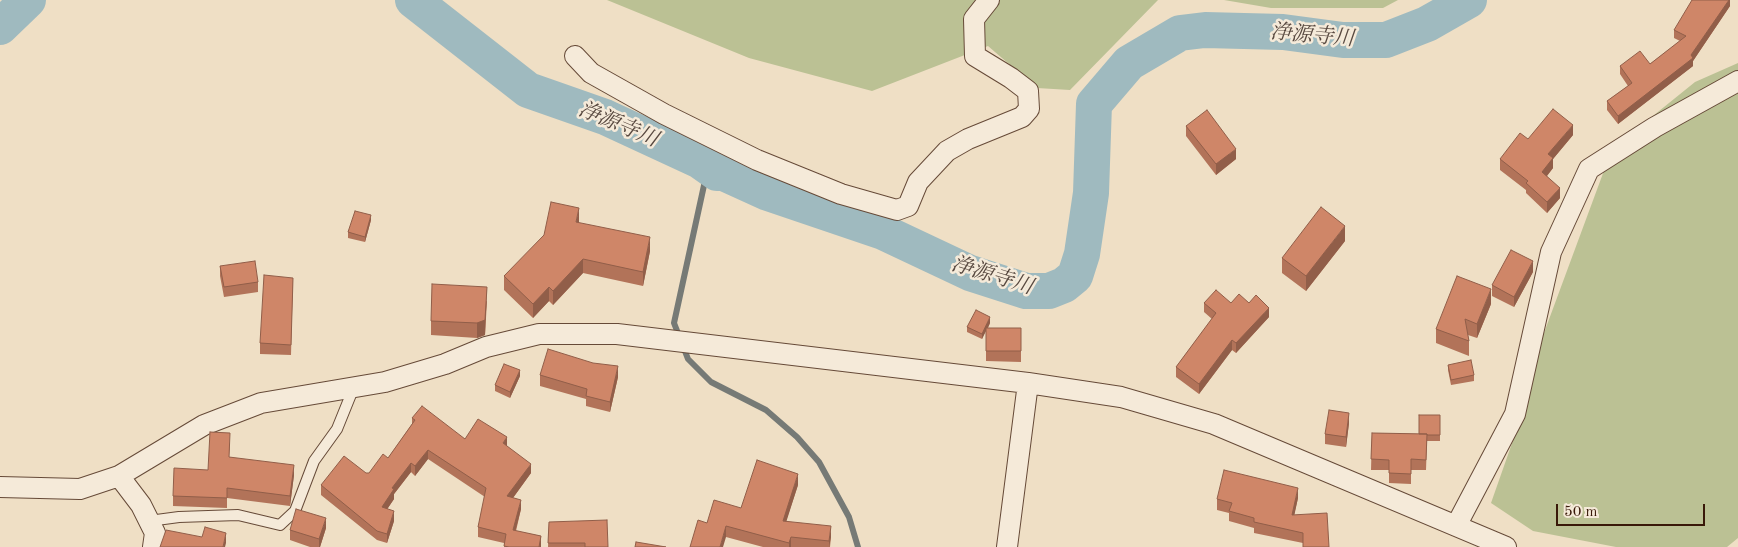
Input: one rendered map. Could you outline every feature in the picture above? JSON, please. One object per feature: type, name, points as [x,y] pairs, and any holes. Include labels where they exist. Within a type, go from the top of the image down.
[{"type":"street","points":[[575,56],[591,73],[664,114],[757,160],[841,194],[897,210],[908,206],[918,182],[947,151],[968,139],[1022,117],[1029,109],[1028,91],[975,56],[974,19],[989,0]]},
{"type":"street","points":[[1456,526],[1515,414],[1551,252],[1589,169],[1655,127],[1738,81]]},
{"type":"street","points":[[0,487],[80,489],[119,476],[204,424],[261,403],[385,382],[445,364],[486,347],[539,334],[617,334],[1028,383],[1121,397],[1214,424],[1506,547]]},
{"type":"street","points":[[1007,547],[1028,383]]},
{"type":"street","points":[[119,476],[141,505],[155,533],[154,547]]},
{"type":"lane","points":[[149,521],[179,517],[238,515],[280,525],[295,511],[314,461],[337,428],[354,387]]},
{"type":"green space","points":[[607,0],[1158,0],[1070,90],[1037,88],[988,46],[872,91],[749,58]]},
{"type":"green space","points":[[1224,0],[1398,0],[1383,8],[1271,8]]},
{"type":"green space","points":[[1738,63],[1738,538],[1727,547],[1616,547],[1533,531],[1491,503],[1517,429],[1541,341],[1612,149],[1695,82]]},
{"type":"building","points":[[1692,0],[1729,0],[1691,55],[1693,58],[1618,116],[1607,101],[1632,83],[1620,66],[1640,51],[1650,64],[1686,36],[1674,30]]},
{"type":"building","points":[[1553,109],[1573,125],[1548,154],[1553,158],[1542,172],[1560,188],[1547,202],[1526,183],[1528,181],[1500,159],[1520,133],[1528,139]]},
{"type":"building","points":[[1207,110],[1236,149],[1216,164],[1186,126]]},
{"type":"building","points":[[551,202],[579,208],[576,222],[650,237],[643,272],[583,259],[553,291],[549,287],[533,304],[504,276],[544,235]]},
{"type":"building","points":[[1321,207],[1345,226],[1306,276],[1282,258]]},
{"type":"building","points":[[355,211],[371,215],[365,237],[348,232]]},
{"type":"building","points":[[1511,250],[1533,261],[1514,297],[1492,285]]},
{"type":"building","points":[[255,261],[258,282],[224,287],[220,266]]},
{"type":"building","points":[[264,275],[293,278],[291,345],[260,343]]},
{"type":"building","points":[[1457,276],[1491,289],[1477,324],[1465,319],[1469,341],[1436,329]]},
{"type":"building","points":[[432,284],[487,287],[485,320],[477,323],[431,321]]},
{"type":"building","points":[[1216,290],[1231,303],[1239,294],[1249,303],[1256,295],[1269,308],[1236,343],[1232,340],[1199,384],[1176,367],[1216,313],[1204,303]]},
{"type":"building","points":[[976,310],[990,317],[982,334],[967,327]]},
{"type":"building","points":[[986,328],[1021,328],[1021,351],[986,351]]},
{"type":"building","points":[[548,349],[593,363],[618,366],[610,402],[586,396],[587,389],[540,375]]},
{"type":"building","points":[[1471,360],[1474,375],[1451,380],[1448,365]]},
{"type":"building","points":[[504,364],[520,370],[510,392],[495,385]]},
{"type":"building","points":[[422,406],[465,439],[478,419],[507,437],[503,443],[531,464],[507,496],[521,500],[513,530],[541,536],[539,547],[504,546],[506,534],[478,527],[486,488],[428,450],[415,466],[411,463],[392,488],[394,489],[382,507],[394,511],[387,534],[377,531],[321,485],[344,456],[366,473],[369,473],[383,454],[388,458],[415,420],[412,418]]},
{"type":"building","points":[[1329,410],[1349,413],[1346,437],[1325,434]]},
{"type":"building","points":[[1419,415],[1440,415],[1440,435],[1419,434]]},
{"type":"building","points":[[210,432],[230,433],[229,457],[294,465],[290,496],[227,488],[227,498],[173,496],[174,468],[208,470]]},
{"type":"building","points":[[1372,433],[1427,434],[1426,460],[1411,459],[1411,474],[1389,473],[1389,460],[1371,459]]},
{"type":"building","points":[[757,460],[798,474],[783,521],[831,526],[829,541],[791,537],[789,543],[726,526],[720,547],[690,547],[698,520],[707,523],[714,500],[741,508]]},
{"type":"building","points":[[1224,470],[1298,488],[1292,515],[1327,513],[1329,547],[1303,547],[1303,533],[1254,522],[1254,518],[1229,511],[1232,503],[1217,499]]},
{"type":"building","points":[[296,509],[326,518],[319,539],[290,530]]},
{"type":"building","points":[[607,520],[608,547],[585,547],[585,543],[548,543],[549,522]]},
{"type":"building","points":[[205,527],[226,533],[223,547],[160,547],[166,530],[202,537]]},
{"type":"building","points":[[636,542],[666,547],[635,547]]},
{"type":"waterway","name":"浄源寺川","points":[[0,27],[28,0]]},
{"type":"waterway","name":"浄源寺川","points":[[413,0],[528,90],[605,117],[700,161],[717,173],[724,173],[768,193],[883,232],[970,273],[1026,291],[1049,291],[1064,285],[1075,276],[1082,254],[1091,193],[1094,104],[1129,63],[1180,33],[1205,30],[1283,32],[1343,40],[1386,40],[1427,24],[1469,0]]},
{"type":"waterway","points":[[708,167],[674,323],[688,359],[711,382],[766,410],[797,437],[819,462],[849,517],[858,547]]}]
